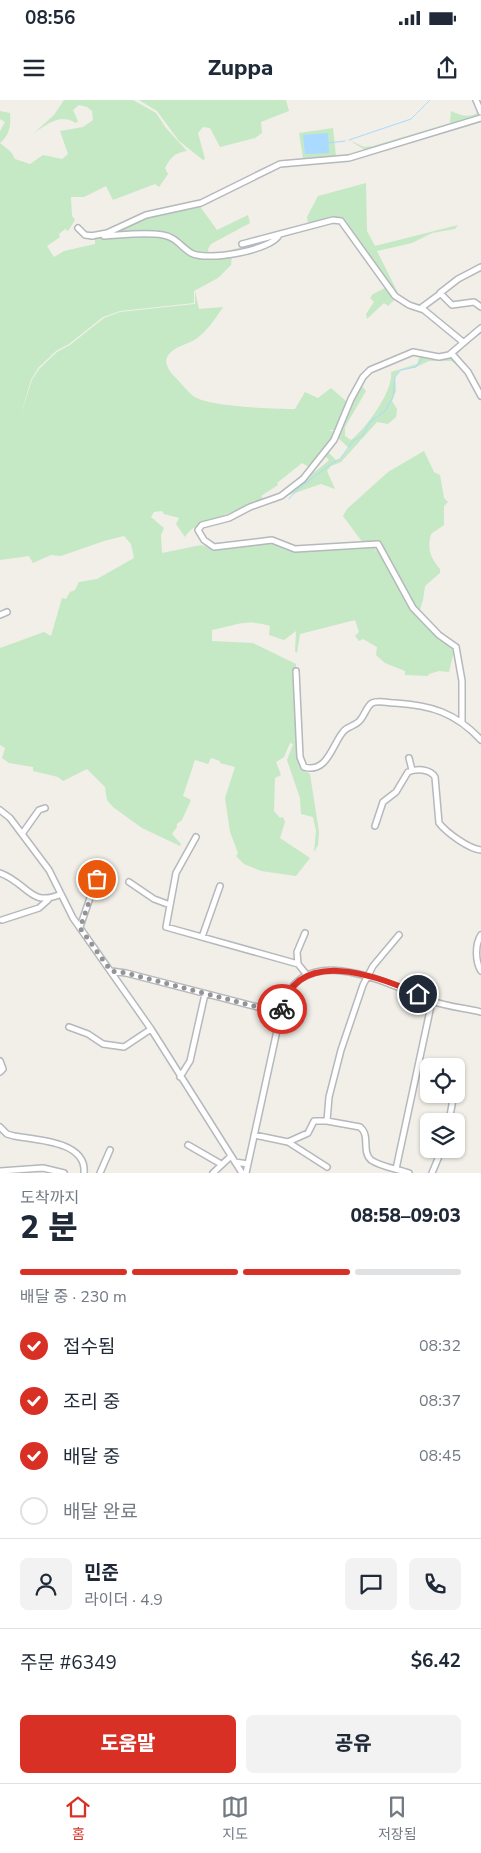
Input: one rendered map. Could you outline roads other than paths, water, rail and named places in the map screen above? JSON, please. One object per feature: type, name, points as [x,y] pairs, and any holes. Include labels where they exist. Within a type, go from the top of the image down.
[{"type":"street","points":[[476,100],[481,112]]},
{"type":"street","points":[[91,236],[107,233],[146,215],[201,203],[280,164],[349,158],[481,118]]},
{"type":"street","points":[[242,244],[333,220],[341,221],[394,296],[409,305],[421,308],[463,342]]},
{"type":"street","points":[[78,228],[85,235],[91,236],[161,234],[177,240],[191,253],[213,258],[233,255],[271,242],[279,235]]},
{"type":"street","points":[[421,308],[440,294],[442,289],[481,267]]},
{"type":"street","points":[[440,294],[452,305],[474,302],[481,307]]},
{"type":"street","points":[[462,723],[462,681],[456,647],[439,635],[413,608],[378,544],[296,549],[272,540],[214,547],[204,540],[198,530],[202,525],[229,518],[250,506],[281,496],[303,478],[334,440],[351,399],[363,377],[370,370],[414,352],[439,356],[452,354],[463,342],[481,328]]},
{"type":"street","points":[[452,354],[468,372],[481,396]]},
{"type":"street","points":[[0,615],[8,612]]},
{"type":"street","points":[[296,672],[300,757],[304,767],[316,768],[321,765],[336,746],[343,732],[358,723],[369,706],[376,702],[426,706],[444,712],[462,723],[481,740]]},
{"type":"street","points":[[409,758],[412,770]]},
{"type":"street","points":[[375,826],[383,802],[396,792],[406,775],[412,770],[426,771],[435,777],[438,818],[444,829],[477,850],[481,850]]},
{"type":"street","points":[[22,834],[39,810],[45,808]]},
{"type":"street","points":[[0,810],[22,834],[49,870],[80,928],[151,1029],[242,1173]]},
{"type":"street","points":[[196,837],[176,874],[166,926],[298,964],[308,975]]},
{"type":"street","points":[[80,928],[102,863]]},
{"type":"street","points":[[0,873],[14,879],[40,899],[48,900]]},
{"type":"street","points":[[129,882],[154,899],[170,905]]},
{"type":"street","points":[[202,937],[220,886]]},
{"type":"street","points":[[2,920],[39,908],[48,900],[61,894]]},
{"type":"street","points":[[298,964],[298,948],[305,933]]},
{"type":"street","points":[[327,1121],[329,1097],[341,1050],[367,975],[399,935]]},
{"type":"street","points":[[481,935],[477,946],[477,960],[481,971]]},
{"type":"street","points":[[111,971],[281,1013]]},
{"type":"street","points":[[246,1173],[281,1013],[289,991],[308,975],[332,971],[367,975],[399,986],[432,1001],[481,1012]]},
{"type":"street","points":[[180,1077],[190,1061],[205,994]]},
{"type":"street","points":[[396,1169],[432,1001]]},
{"type":"street","points":[[69,1027],[88,1034],[103,1044],[124,1047],[151,1029]]},
{"type":"street","points":[[0,1061],[3,1069],[0,1072]]},
{"type":"street","points":[[288,1142],[308,1133],[314,1121],[327,1121],[360,1127],[366,1136],[368,1156],[382,1165],[410,1173]]},
{"type":"street","points":[[0,1127],[7,1134],[70,1148],[83,1162],[84,1173]]},
{"type":"street","points":[[254,1135],[288,1142],[327,1167]]},
{"type":"street","points":[[188,1146],[221,1164]]},
{"type":"street","points":[[100,1173],[110,1150]]},
{"type":"street","points":[[213,1173],[231,1156]]},
{"type":"street","points":[[432,1173],[438,1158]]},
{"type":"street","points":[[235,1162],[248,1164]]},
{"type":"street","points":[[0,1171],[33,1168],[64,1173]]},
{"type":"water","points":[[328,133],[329,153],[305,154],[303,135]]},
{"type":"waterway","points":[[349,140],[411,119],[430,100]]},
{"type":"waterway","points":[[328,143],[345,141]]},
{"type":"waterway","points":[[469,341],[481,333]]},
{"type":"waterway","points":[[456,355],[466,344]]},
{"type":"waterway","points":[[289,499],[313,477],[340,459],[353,441],[363,435],[370,422],[385,411],[393,397],[395,377],[401,370],[416,367],[424,357],[433,358]]},
{"type":"waterway","points":[[442,359],[452,358]]}]
